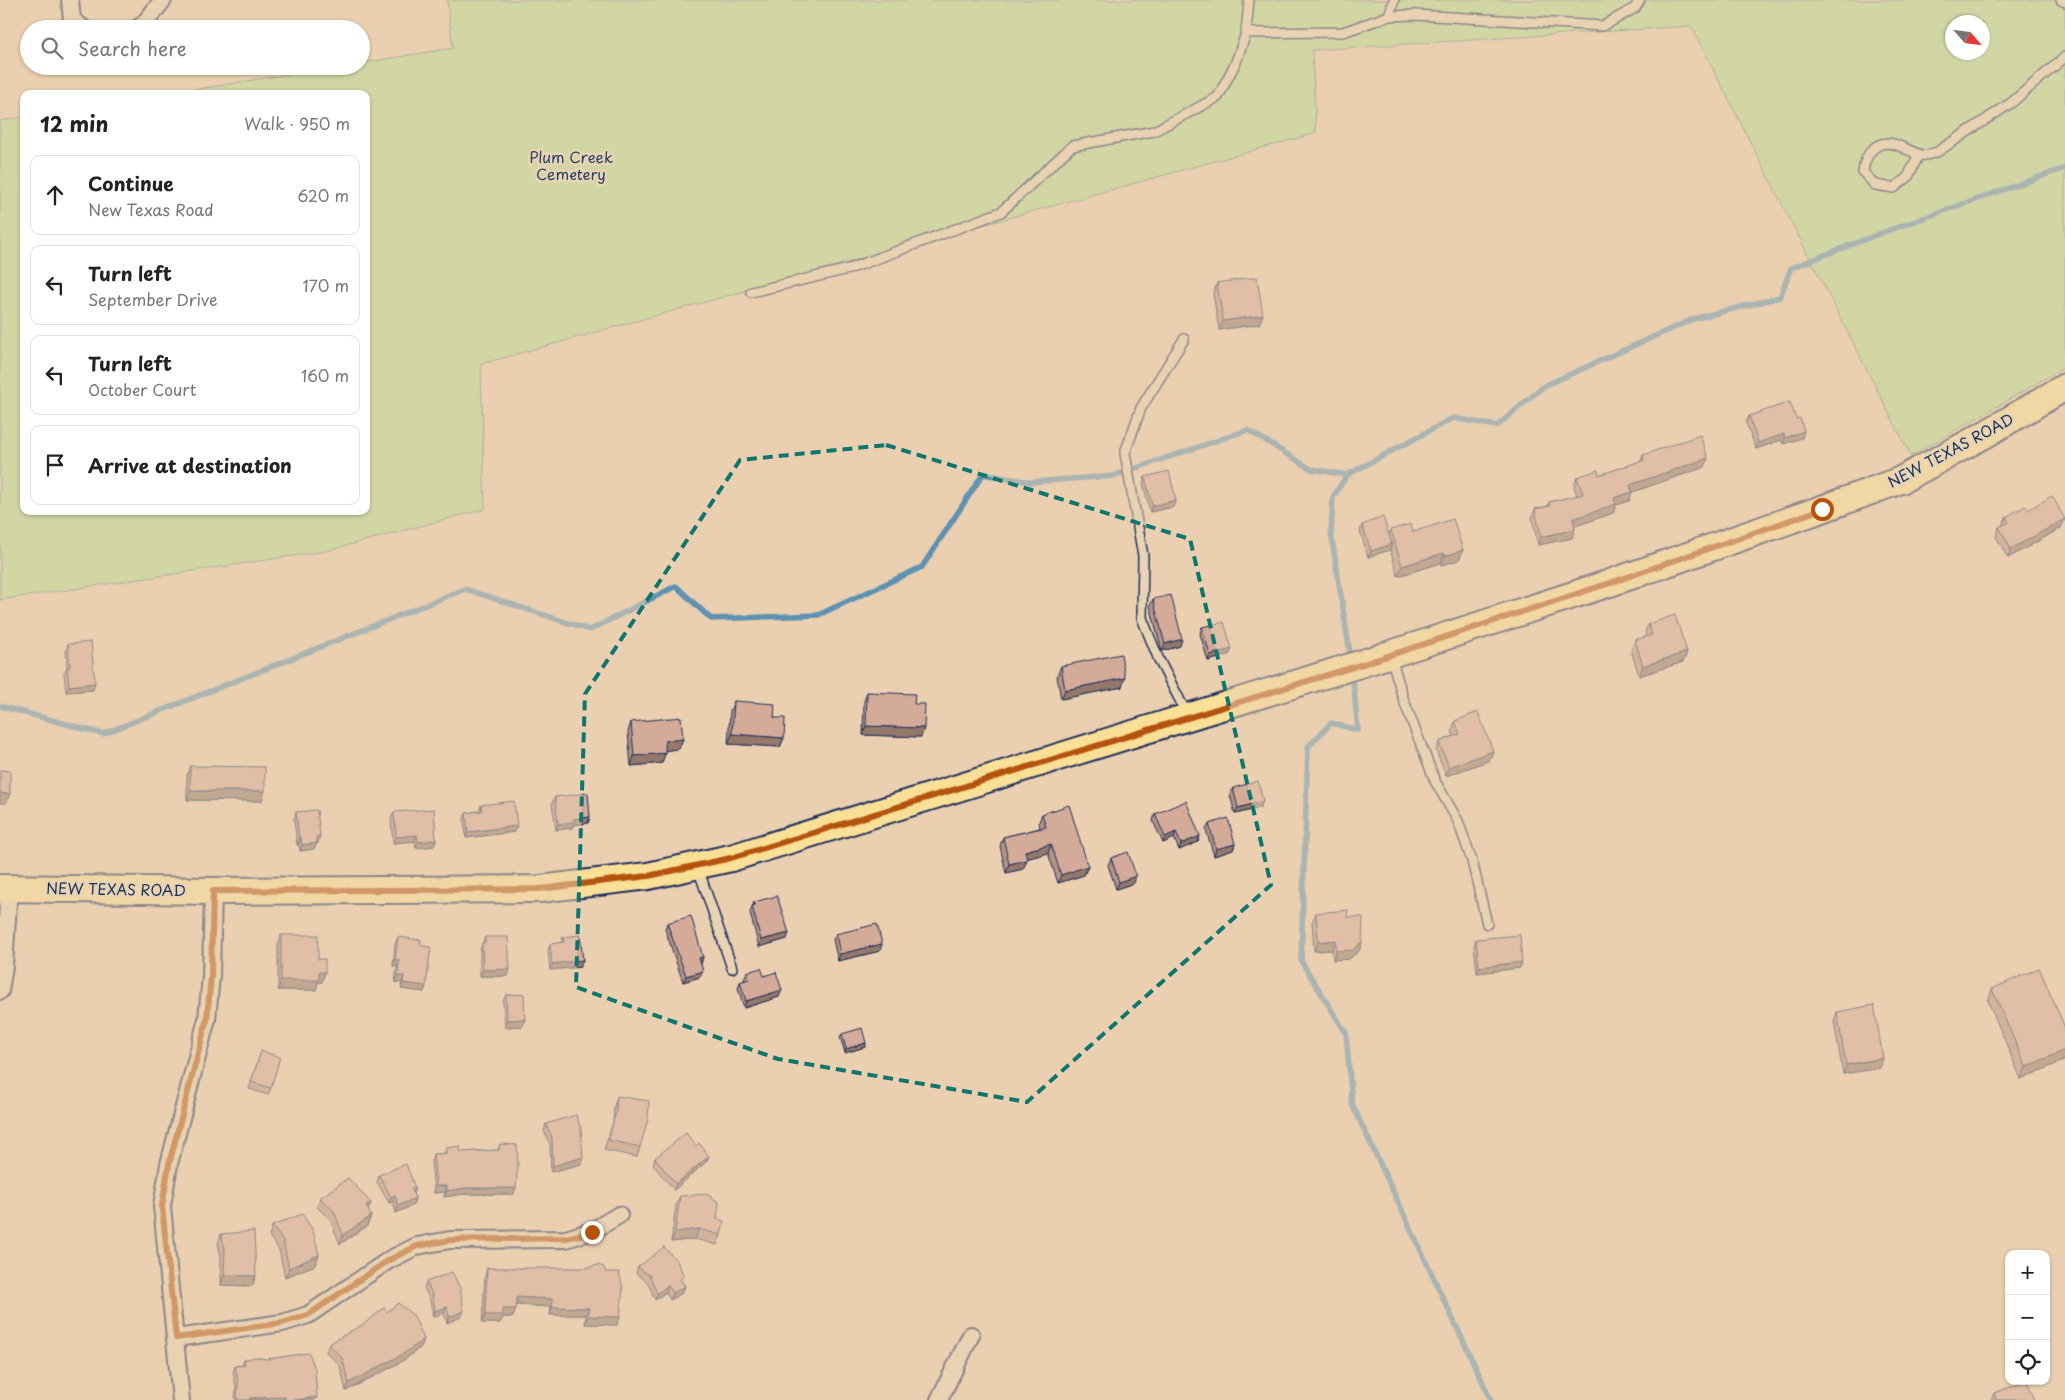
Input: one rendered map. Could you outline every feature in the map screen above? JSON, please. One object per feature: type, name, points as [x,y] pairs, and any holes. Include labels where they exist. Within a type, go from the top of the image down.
[{"type":"main road","name":"NEW TEXAS ROAD","points":[[4,888],[213,891],[540,889],[648,876],[731,858],[1189,718],[1619,580],[1901,480],[2065,387]]},
{"type":"street","points":[[70,0],[72,20]]},
{"type":"street","points":[[147,20],[163,0]]},
{"type":"street","points":[[0,991],[4,966],[4,888]]},
{"type":"street","points":[[181,1400],[162,1206],[169,1164],[207,1019],[211,976],[213,891]]},
{"type":"street","points":[[176,1338],[282,1323],[308,1315],[389,1260],[417,1246],[450,1240],[566,1238],[592,1232],[619,1215]]},
{"type":"street","points":[[939,1400],[971,1335]]},
{"type":"lane","points":[[751,292],[849,269],[1001,212],[1072,146],[1154,131],[1218,97],[1236,62],[1246,34],[1249,0]]},
{"type":"lane","points":[[1389,16],[1394,0]]},
{"type":"lane","points":[[1246,34],[1343,32],[1389,16],[1603,26],[1635,8],[1640,0]]},
{"type":"lane","points":[[1919,154],[1908,177],[1894,188],[1874,185],[1863,172],[1864,162],[1878,145],[1888,143],[1923,155],[1937,152],[1982,123],[2026,91],[2065,56]]},
{"type":"lane","points":[[1184,339],[1141,408],[1126,454],[1143,556],[1142,618],[1159,660],[1189,718]]},
{"type":"lane","points":[[1390,655],[1404,700],[1436,781],[1458,822],[1472,861],[1487,924]]},
{"type":"lane","points":[[697,866],[732,968]]},
{"type":"highlighted area","points":[[886,445],[1190,539],[1271,885],[1027,1102],[778,1059],[576,987],[585,694],[740,460]]},
{"type":"green space","name":"Plum Creek Cemetery","points":[[447,0],[2065,0],[2065,367],[1911,456],[1691,26],[1312,50],[1316,133],[481,364],[485,509],[326,551],[0,600],[0,121],[20,118],[20,515],[370,515],[370,90],[192,90],[283,75],[370,75],[370,62],[453,48]]},
{"type":"building","points":[[1257,277],[1263,315],[1223,321],[1217,283]]},
{"type":"building","points":[[1790,402],[1796,419],[1800,418],[1804,431],[1785,438],[1784,434],[1758,443],[1749,416]]},
{"type":"building","points":[[1700,435],[1708,458],[1630,485],[1632,492],[1614,498],[1616,504],[1573,519],[1575,529],[1541,537],[1535,509],[1550,506],[1549,502],[1583,494],[1577,477],[1598,470],[1599,475],[1644,460],[1643,455]]},
{"type":"building","points":[[1169,471],[1176,500],[1152,506],[1145,477]]},
{"type":"building","points":[[2052,496],[2065,519],[2011,549],[1999,527],[2009,522],[2006,517],[2025,506],[2028,510]]},
{"type":"building","points":[[1383,517],[1392,544],[1371,551],[1362,525]]},
{"type":"building","points":[[1453,519],[1463,550],[1445,556],[1444,553],[1402,566],[1391,530],[1410,524],[1413,532]]},
{"type":"building","points":[[1171,595],[1182,639],[1165,644],[1153,599]]},
{"type":"building","points":[[1675,615],[1687,652],[1643,666],[1635,640],[1652,635],[1648,624]]},
{"type":"building","points":[[1224,622],[1232,649],[1210,655],[1202,627]]},
{"type":"building","points":[[91,642],[95,683],[69,686],[67,667],[70,667],[68,644]]},
{"type":"building","points":[[1121,654],[1125,678],[1065,690],[1061,666]]},
{"type":"building","points":[[867,692],[915,694],[914,704],[925,704],[924,728],[866,726]]},
{"type":"building","points":[[734,701],[775,704],[774,718],[785,718],[784,738],[732,734]]},
{"type":"building","points":[[1478,712],[1493,751],[1449,767],[1439,742],[1460,734],[1455,721]]},
{"type":"building","points":[[681,717],[683,739],[665,741],[665,753],[634,756],[631,722]]},
{"type":"building","points":[[190,766],[265,767],[265,791],[190,791]]},
{"type":"building","points":[[0,770],[10,771],[10,794],[0,793]]},
{"type":"building","points":[[1258,781],[1263,801],[1238,808],[1233,788]]},
{"type":"building","points":[[588,793],[590,817],[558,824],[555,797]]},
{"type":"building","points":[[514,801],[517,826],[468,832],[466,813],[482,811],[481,805]]},
{"type":"building","points":[[1186,801],[1200,836],[1181,844],[1176,832],[1165,837],[1155,814]]},
{"type":"building","points":[[1069,805],[1088,866],[1061,875],[1051,844],[1025,851],[1027,860],[1009,864],[1003,837],[1046,827],[1042,814]]},
{"type":"building","points":[[434,809],[436,840],[418,842],[417,835],[396,837],[394,812]]},
{"type":"building","points":[[317,810],[320,836],[316,837],[317,843],[302,845],[301,838],[299,838],[296,812]]},
{"type":"building","points":[[1228,818],[1235,844],[1216,849],[1209,824]]},
{"type":"building","points":[[1128,852],[1136,876],[1119,882],[1111,858]]},
{"type":"building","points":[[777,896],[789,933],[761,940],[752,906],[755,905],[754,902]]},
{"type":"building","points":[[1348,910],[1347,917],[1363,917],[1362,942],[1353,950],[1336,951],[1336,940],[1318,942],[1316,913]]},
{"type":"building","points":[[691,916],[703,957],[699,958],[703,971],[686,976],[667,923]]},
{"type":"building","points":[[877,924],[882,944],[840,954],[836,934]]},
{"type":"building","points":[[281,935],[318,935],[318,959],[325,959],[325,972],[319,972],[319,980],[281,980]]},
{"type":"building","points":[[580,935],[583,960],[552,964],[550,944],[564,942],[563,937]]},
{"type":"building","points":[[1520,935],[1522,962],[1479,967],[1476,939]]},
{"type":"building","points":[[398,937],[421,940],[421,946],[431,947],[426,986],[403,983],[404,976],[398,976],[399,960],[395,959]]},
{"type":"building","points":[[485,937],[508,937],[510,969],[483,970],[482,943],[485,943]]},
{"type":"building","points":[[761,968],[764,976],[776,972],[782,990],[746,1001],[740,982],[749,979],[747,972]]},
{"type":"building","points":[[2039,968],[2065,1028],[2065,1050],[2026,1067],[1992,989]]},
{"type":"building","points":[[524,994],[525,1019],[507,1020],[506,995]]},
{"type":"building","points":[[1874,1005],[1883,1058],[1846,1065],[1837,1012]]},
{"type":"building","points":[[862,1028],[866,1043],[846,1049],[842,1034]]},
{"type":"building","points":[[261,1051],[280,1057],[271,1088],[251,1082]]},
{"type":"building","points":[[617,1096],[649,1101],[648,1119],[640,1147],[608,1140],[616,1112]]},
{"type":"building","points":[[576,1115],[581,1129],[583,1157],[553,1166],[552,1138],[546,1124]]},
{"type":"building","points":[[686,1133],[696,1146],[699,1143],[709,1156],[676,1184],[655,1158]]},
{"type":"building","points":[[500,1144],[517,1145],[516,1188],[465,1188],[447,1191],[447,1186],[436,1186],[433,1154],[447,1154],[446,1148],[460,1146],[461,1152],[499,1150]]},
{"type":"building","points":[[406,1164],[415,1188],[411,1188],[415,1198],[398,1206],[395,1195],[391,1197],[379,1175]]},
{"type":"building","points":[[348,1178],[371,1203],[366,1205],[371,1216],[343,1235],[334,1211],[320,1198]]},
{"type":"building","points":[[706,1194],[719,1202],[717,1219],[724,1221],[721,1235],[699,1229],[675,1232],[680,1196]]},
{"type":"building","points":[[302,1214],[313,1230],[319,1255],[289,1268],[283,1241],[272,1226]]},
{"type":"building","points":[[254,1231],[256,1276],[224,1275],[225,1248],[221,1234]]},
{"type":"building","points":[[664,1247],[677,1261],[684,1276],[680,1279],[685,1286],[673,1293],[668,1285],[657,1294],[650,1276],[638,1267]]},
{"type":"building","points":[[598,1265],[604,1267],[605,1272],[619,1272],[623,1289],[620,1317],[588,1316],[589,1308],[552,1307],[553,1299],[517,1297],[516,1309],[503,1309],[503,1315],[485,1315],[487,1268],[585,1268]]},
{"type":"building","points":[[452,1272],[460,1288],[464,1311],[449,1317],[447,1307],[435,1311],[432,1293],[426,1282]]},
{"type":"building","points":[[398,1303],[414,1316],[424,1339],[403,1354],[349,1383],[342,1358],[329,1344],[365,1323],[384,1308],[387,1312]]},
{"type":"building","points":[[309,1353],[315,1369],[317,1397],[296,1400],[285,1400],[285,1397],[237,1400],[238,1381],[235,1366],[245,1365],[244,1360],[255,1357],[267,1359]]},
{"type":"building","points":[[2016,1385],[2029,1385],[2035,1400],[1996,1400],[1994,1393]]},
{"type":"waterway","points":[[1350,653],[1331,533],[1333,497],[1347,475],[1453,418],[1497,426],[1544,386],[1693,319],[1780,297],[1791,268],[1884,232],[2065,168]]},
{"type":"waterway","points":[[0,706],[103,734],[465,589],[590,630],[676,586],[711,619],[818,615],[922,567],[983,474],[1030,482],[1113,476],[1248,430],[1311,469],[1347,475]]},
{"type":"waterway","points":[[1353,680],[1358,730],[1331,723],[1308,747],[1301,961],[1346,1033],[1352,1104],[1491,1400]]},
{"type":"route","points":[[592,1232],[566,1238],[450,1240],[417,1246],[389,1260],[336,1298],[308,1315],[282,1323],[176,1338],[162,1206],[169,1164],[207,1019],[211,976],[213,891],[540,889],[648,876],[731,858],[1363,664],[1610,583],[1822,509]]}]
